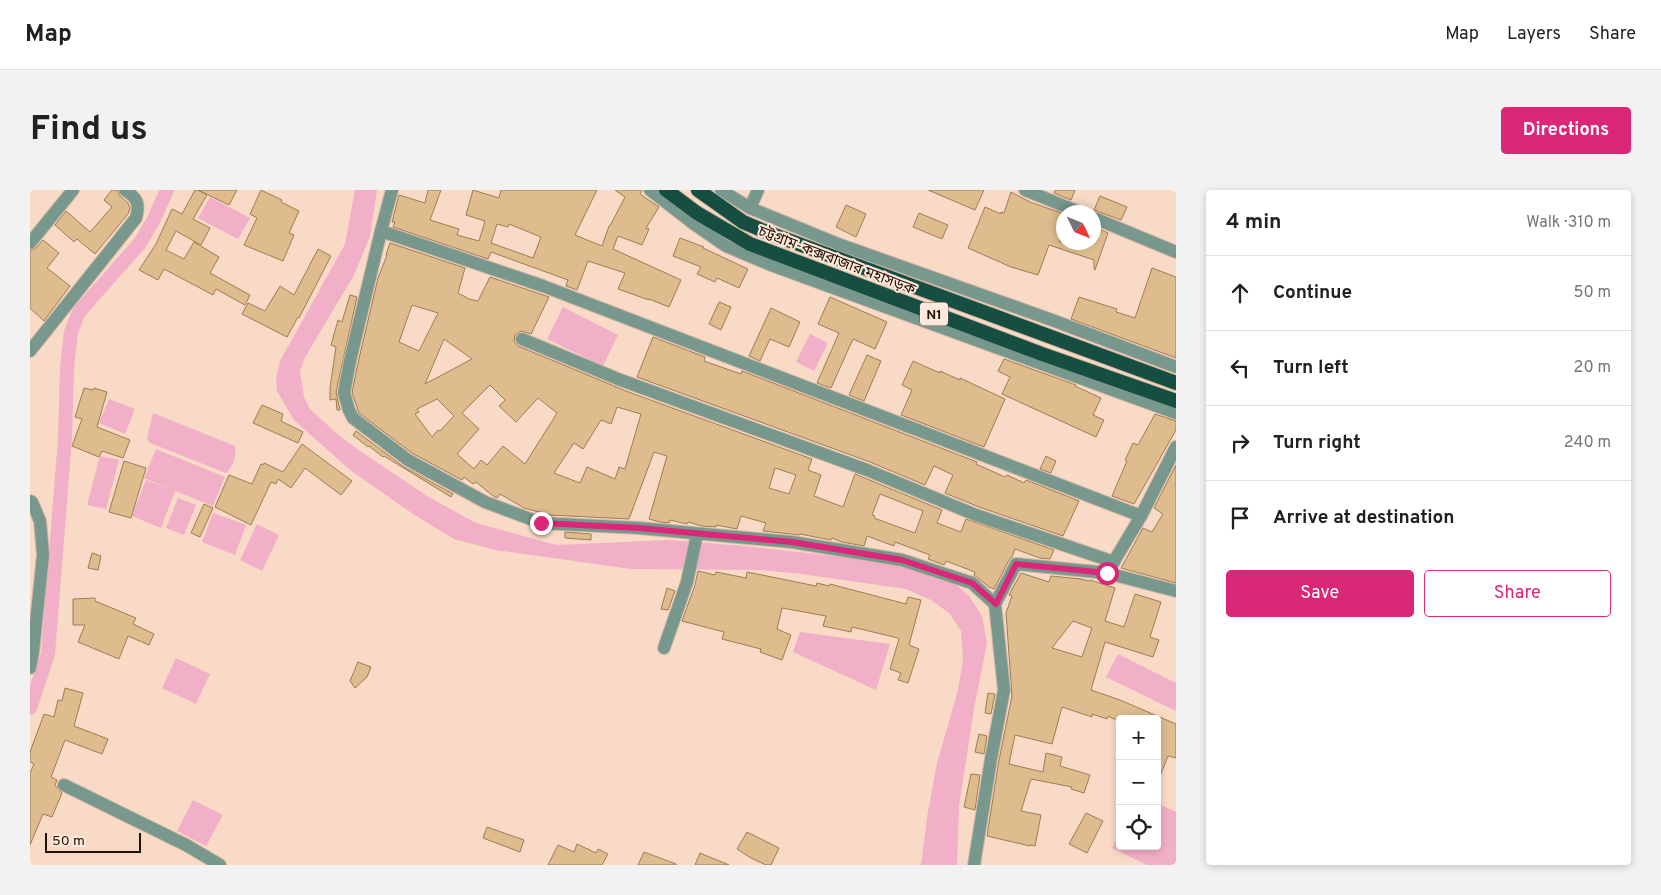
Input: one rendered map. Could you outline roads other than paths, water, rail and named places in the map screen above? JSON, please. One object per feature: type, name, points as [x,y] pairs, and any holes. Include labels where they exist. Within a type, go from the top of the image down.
[{"type":"highway","name":"চট্টগ্রাম-কক্সবাজার মহাসড়ক","points":[[666,190],[697,213],[750,244],[1033,351],[1176,402]]},
{"type":"highway","name":"চট্টগ্রাম-কক্সবাজার মহাসড়ক","points":[[698,190],[743,222],[769,233],[889,279],[1176,383]]},
{"type":"street","points":[[30,243],[72,190]]},
{"type":"street","points":[[30,352],[136,218],[138,203],[135,196],[125,190]]},
{"type":"street","points":[[392,190],[350,361],[344,393],[348,410],[353,418],[408,460],[485,502],[541,523],[639,528],[696,537],[792,542],[902,560],[972,583],[996,604]]},
{"type":"street","points":[[650,190],[726,246],[770,265],[1176,413]]},
{"type":"street","points":[[721,190],[750,208],[838,244],[1052,320],[1176,367]]},
{"type":"street","points":[[750,208],[758,190]]},
{"type":"street","points":[[1025,190],[1062,205]]},
{"type":"street","points":[[1101,221],[1176,252]]},
{"type":"street","points":[[381,231],[543,286],[1142,516]]},
{"type":"street","points":[[522,339],[618,379],[867,470],[976,515],[1176,591]]},
{"type":"street","points":[[1111,567],[1142,516],[1176,447]]},
{"type":"street","points":[[30,668],[43,555],[40,521],[31,503]]},
{"type":"street","points":[[664,648],[688,576],[696,537]]},
{"type":"street","points":[[974,865],[1004,690],[996,604],[1016,564],[1111,567]]},
{"type":"street","points":[[64,785],[186,845],[220,865]]},
{"type":"waterway","points":[[30,708],[48,654],[65,438],[67,368],[71,332],[79,312],[140,243],[154,219],[167,190]]}]
